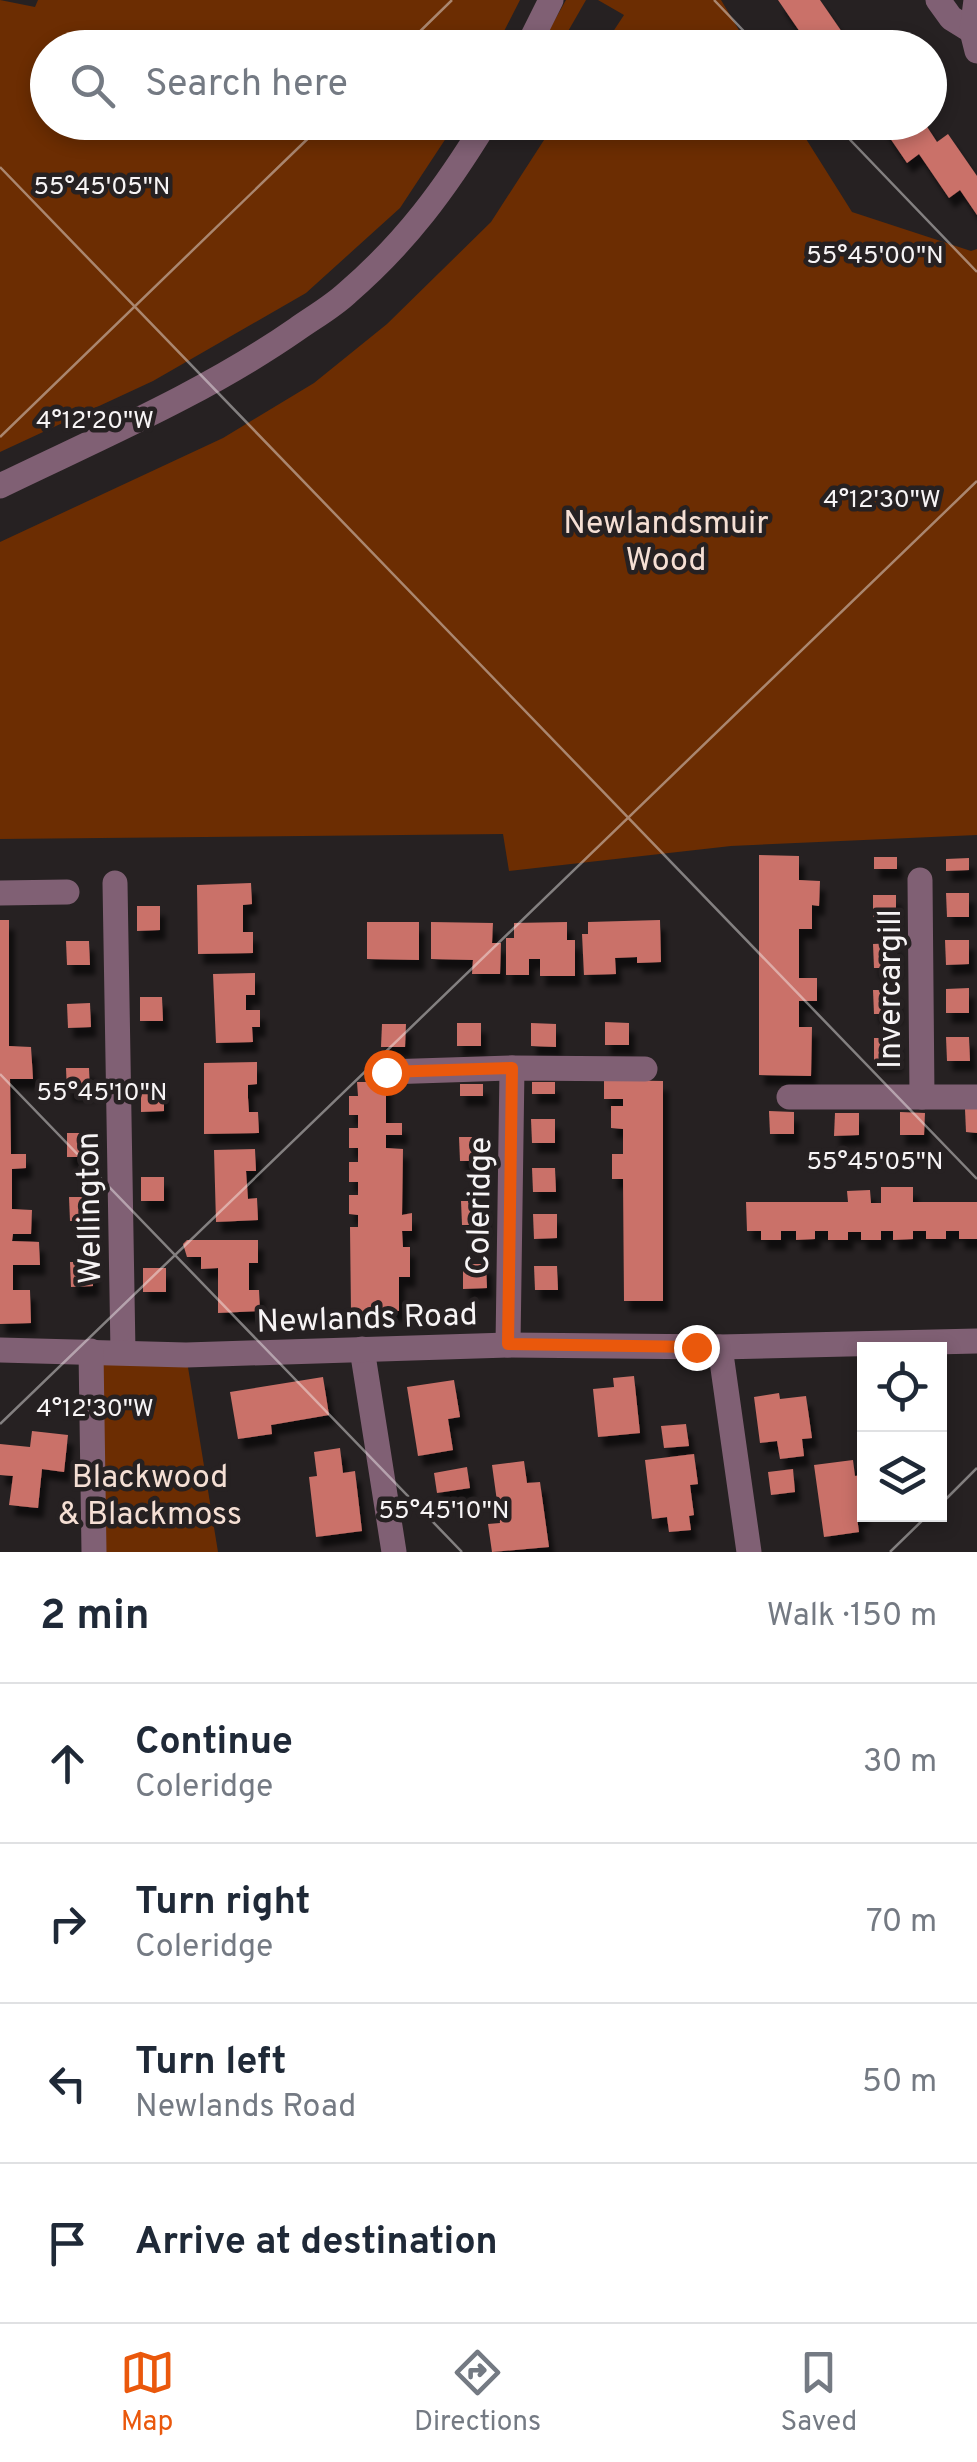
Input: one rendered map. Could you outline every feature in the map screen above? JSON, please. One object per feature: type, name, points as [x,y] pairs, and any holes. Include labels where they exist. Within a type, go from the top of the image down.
[{"type":"street","points":[[536,30],[551,0]]},
{"type":"street","points":[[938,0],[974,41]]},
{"type":"street","points":[[974,41],[972,10],[976,0]]},
{"type":"street","points":[[0,486],[185,397],[268,350],[344,296],[400,243],[444,191],[475,140]]},
{"type":"street","name":"Invercargill","points":[[920,880],[922,1097]]},
{"type":"street","name":"Wellington","points":[[115,883],[122,1352]]},
{"type":"street","points":[[0,892],[68,892]]},
{"type":"street","name":"Coleridge","points":[[508,1344],[512,1068]]},
{"type":"street","points":[[386,1072],[646,1068]]},
{"type":"street","name":"Invercargill","points":[[789,1097],[977,1097]]},
{"type":"street","name":"Newlands Road","points":[[0,1350],[186,1355],[508,1344],[720,1347],[977,1341]]},
{"type":"street","points":[[720,1347],[749,1552]]},
{"type":"street","points":[[362,1350],[394,1552]]},
{"type":"street","points":[[91,1351],[94,1552]]},
{"type":"green space","points":[[0,0],[35,7],[38,0],[520,0],[505,30],[30,30],[30,140],[445,140],[400,208],[306,293],[153,381],[0,452]]},
{"type":"green space","points":[[566,0],[586,0],[569,30],[549,30]]},
{"type":"green space","points":[[598,0],[721,0],[739,30],[614,30],[624,15]]},
{"type":"green space","name":"Newlandsmuir Wood","points":[[544,140],[807,140],[852,212],[971,251],[977,249],[977,835],[731,846],[509,871],[503,834],[0,839],[0,542],[223,438],[314,383],[387,324],[491,222]]},
{"type":"green space","name":"Blackwood & Blackmoss","points":[[91,1351],[186,1355],[218,1552],[93,1552]]},
{"type":"building","points":[[778,0],[820,0],[841,30],[799,30]]},
{"type":"building","points":[[948,134],[977,176],[977,215],[960,190],[949,198],[919,154],[907,163],[891,140],[937,142],[947,140]]},
{"type":"building","points":[[759,855],[799,856],[799,880],[820,881],[819,906],[812,905],[812,929],[799,929],[799,978],[817,978],[817,1001],[799,1001],[799,1027],[812,1027],[811,1076],[759,1075]]},
{"type":"building","points":[[874,857],[897,857],[897,869],[874,869]]},
{"type":"building","points":[[969,858],[969,870],[946,871],[946,859]]},
{"type":"building","points":[[251,883],[252,904],[243,905],[243,932],[253,932],[253,953],[198,954],[197,885]]},
{"type":"building","points":[[946,893],[969,893],[969,917],[947,917]]},
{"type":"building","points":[[873,895],[896,895],[896,919],[873,919]]},
{"type":"building","points":[[137,906],[160,906],[160,930],[137,931]]},
{"type":"building","points":[[0,920],[9,920],[9,1046],[31,1047],[33,1079],[10,1079],[11,1154],[26,1154],[26,1168],[12,1169],[12,1209],[32,1210],[31,1234],[13,1234],[12,1241],[39,1242],[40,1265],[13,1265],[13,1290],[30,1290],[31,1323],[0,1324]]},
{"type":"building","points":[[660,920],[661,962],[637,963],[637,957],[615,958],[616,974],[584,975],[582,934],[588,934],[588,922]]},
{"type":"building","points":[[367,922],[419,922],[419,960],[367,959]]},
{"type":"building","points":[[431,922],[493,923],[492,943],[501,943],[500,974],[472,974],[473,960],[431,959]]},
{"type":"building","points":[[567,922],[567,940],[575,940],[575,976],[540,976],[540,959],[529,959],[529,975],[506,975],[506,938],[514,938],[514,923]]},
{"type":"building","points":[[945,940],[969,940],[969,964],[946,965]]},
{"type":"building","points":[[66,941],[89,941],[90,965],[67,965]]},
{"type":"building","points":[[896,943],[897,968],[874,968],[873,944]]},
{"type":"building","points":[[255,973],[255,995],[246,995],[246,1010],[260,1010],[260,1027],[252,1027],[253,1042],[216,1043],[213,974]]},
{"type":"building","points":[[969,988],[969,1013],[946,1013],[946,989]]},
{"type":"building","points":[[873,990],[896,990],[897,1014],[874,1014]]},
{"type":"building","points":[[140,997],[162,997],[163,1021],[140,1021]]},
{"type":"building","points":[[90,1003],[91,1027],[68,1028],[67,1004]]},
{"type":"building","points":[[605,1022],[629,1023],[629,1045],[605,1045]]},
{"type":"building","points":[[457,1023],[481,1023],[481,1046],[457,1046]]},
{"type":"building","points":[[531,1023],[556,1024],[556,1047],[531,1046]]},
{"type":"building","points":[[382,1024],[406,1024],[405,1047],[381,1047]]},
{"type":"building","points":[[946,1037],[969,1037],[970,1061],[947,1061]]},
{"type":"building","points":[[874,1038],[897,1038],[897,1062],[874,1062]]},
{"type":"building","points":[[257,1062],[257,1084],[248,1085],[248,1098],[249,1112],[258,1112],[259,1133],[204,1134],[204,1063]]},
{"type":"building","points":[[66,1068],[89,1068],[90,1092],[67,1092]]},
{"type":"building","points":[[604,1080],[663,1081],[663,1301],[624,1301],[623,1179],[612,1179],[612,1154],[623,1154],[623,1129],[611,1128],[611,1106],[623,1106],[623,1099],[604,1099]]},
{"type":"building","points":[[357,1082],[386,1082],[386,1123],[402,1123],[402,1135],[386,1135],[386,1148],[403,1149],[402,1215],[412,1213],[412,1231],[402,1231],[403,1247],[410,1247],[410,1277],[399,1277],[399,1311],[351,1312],[350,1227],[358,1227],[358,1215],[349,1214],[349,1195],[358,1195],[358,1182],[349,1182],[349,1162],[358,1162],[358,1148],[349,1148],[349,1128],[358,1128],[358,1115],[349,1115],[349,1096],[358,1096]]},
{"type":"building","points":[[532,1082],[555,1082],[555,1094],[532,1094]]},
{"type":"building","points":[[460,1084],[483,1084],[483,1096],[460,1096]]},
{"type":"building","points":[[141,1087],[164,1087],[164,1111],[141,1112]]},
{"type":"building","points":[[965,1109],[977,1109],[977,1133],[966,1132]]},
{"type":"building","points":[[769,1111],[794,1112],[794,1134],[770,1134]]},
{"type":"building","points":[[900,1112],[925,1113],[924,1135],[900,1135]]},
{"type":"building","points":[[835,1113],[859,1113],[859,1135],[834,1136]]},
{"type":"building","points":[[531,1119],[555,1119],[555,1143],[532,1143]]},
{"type":"building","points":[[67,1133],[90,1133],[90,1157],[67,1157]]},
{"type":"building","points":[[459,1137],[482,1137],[483,1161],[460,1161]]},
{"type":"building","points":[[255,1149],[256,1171],[246,1171],[248,1199],[257,1198],[258,1220],[216,1222],[214,1150]]},
{"type":"building","points":[[532,1168],[555,1168],[556,1192],[533,1192]]},
{"type":"building","points":[[141,1177],[164,1177],[164,1201],[141,1201]]},
{"type":"building","points":[[881,1187],[913,1187],[913,1202],[977,1202],[977,1239],[959,1239],[959,1231],[946,1231],[946,1239],[926,1239],[926,1231],[913,1231],[913,1239],[893,1240],[893,1231],[881,1231],[881,1240],[861,1240],[861,1232],[848,1232],[848,1240],[828,1240],[828,1231],[815,1231],[815,1239],[796,1240],[796,1231],[781,1231],[781,1240],[761,1240],[761,1231],[747,1231],[746,1202],[848,1202],[847,1191],[870,1190],[871,1203],[881,1203]]},
{"type":"building","points":[[69,1197],[92,1197],[93,1221],[70,1221]]},
{"type":"building","points":[[461,1201],[484,1201],[485,1225],[462,1225]]},
{"type":"building","points":[[533,1214],[557,1214],[557,1238],[534,1239]]},
{"type":"building","points":[[187,1240],[258,1240],[258,1263],[249,1263],[249,1290],[259,1290],[260,1311],[218,1313],[218,1268],[201,1269],[201,1257],[187,1257],[183,1244]]},
{"type":"building","points":[[70,1262],[93,1262],[93,1286],[71,1287]]},
{"type":"building","points":[[463,1264],[486,1264],[487,1288],[463,1289]]},
{"type":"building","points":[[534,1266],[557,1266],[558,1290],[535,1290]]},
{"type":"building","points":[[143,1268],[166,1268],[166,1292],[143,1292]]},
{"type":"building","points":[[634,1376],[640,1433],[598,1437],[593,1389],[614,1387],[613,1378]]},
{"type":"building","points":[[323,1377],[329,1415],[271,1425],[272,1434],[238,1439],[230,1392]]},
{"type":"building","points":[[454,1380],[460,1417],[448,1419],[453,1450],[418,1456],[407,1387]]},
{"type":"building","points":[[779,1393],[780,1399],[806,1396],[812,1438],[802,1439],[804,1456],[780,1459],[777,1441],[760,1443],[754,1397]]},
{"type":"building","points":[[686,1424],[689,1446],[664,1448],[661,1426]]},
{"type":"building","points":[[32,1431],[68,1435],[64,1472],[42,1469],[38,1508],[9,1505],[13,1476],[0,1475],[0,1444],[30,1447]]},
{"type":"building","points":[[340,1448],[343,1473],[355,1471],[362,1531],[316,1537],[309,1477],[317,1476],[314,1452]]},
{"type":"building","points":[[694,1454],[698,1484],[690,1485],[694,1515],[689,1516],[691,1530],[669,1532],[667,1517],[652,1519],[645,1460]]},
{"type":"building","points":[[853,1460],[859,1532],[824,1537],[814,1465]]},
{"type":"building","points":[[524,1461],[527,1483],[540,1482],[549,1547],[492,1552],[488,1524],[500,1523],[492,1465]]},
{"type":"building","points":[[467,1467],[470,1488],[437,1493],[434,1473]]},
{"type":"building","points":[[793,1469],[795,1492],[771,1495],[768,1472]]},
{"type":"route","points":[[386,1072],[512,1068],[508,1344],[696,1347]]}]
